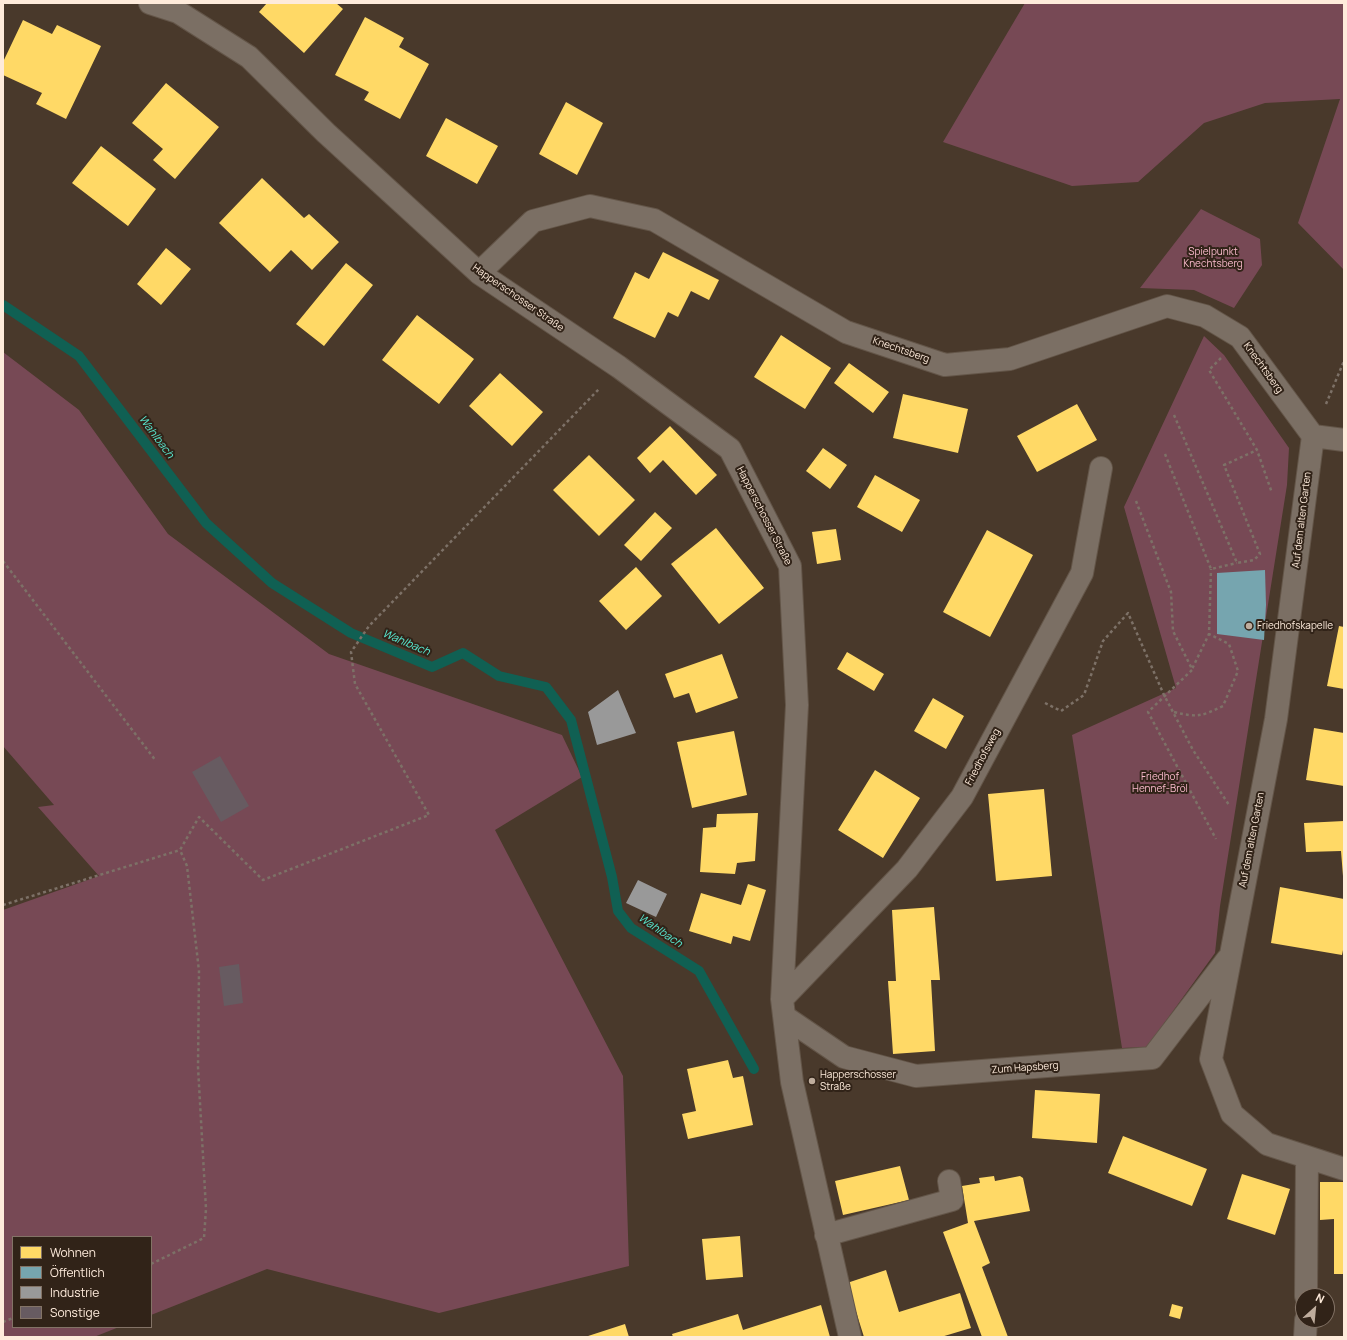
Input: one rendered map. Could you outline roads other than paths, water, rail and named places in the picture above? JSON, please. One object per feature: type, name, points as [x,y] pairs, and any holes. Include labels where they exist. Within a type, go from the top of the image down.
[{"type":"street","name":"Happerschosser Straße","points":[[150,3],[178,12],[249,57],[332,138],[479,273],[619,368],[730,449],[790,566],[797,705],[783,1008],[792,1082],[850,1337]]},
{"type":"street","name":"Knechtsberg","points":[[479,273],[533,221],[590,206],[654,220],[846,332],[945,365],[1010,359],[1167,306],[1205,316],[1240,338],[1313,436]]},
{"type":"street","points":[[1313,436],[1344,440]]},
{"type":"street","name":"Auf dem alten Garten","points":[[1313,436],[1276,719],[1229,957],[1211,1059],[1232,1114],[1267,1144],[1344,1169]]},
{"type":"street","name":"Friedhofsweg","points":[[783,1008],[907,869],[962,797],[1082,573],[1102,468]]},
{"type":"street","name":"Zum Hapsberg","points":[[783,1008],[844,1057],[916,1076],[1152,1058],[1229,957]]},
{"type":"street","points":[[1306,1288],[1307,1157]]},
{"type":"street","points":[[826,1235],[952,1200],[949,1182]]},
{"type":"waterway","name":"Wahlbach","points":[[3,305],[79,356],[206,523],[272,583],[351,633],[432,667],[463,653],[499,676],[546,687],[571,720],[612,877],[618,911],[631,928],[699,971],[754,1069]]},
{"type":"place","name":"Friedhofskapelle","points":[[1249,626]]},
{"type":"place","name":"Happerschosser Straße","points":[[812,1081]]},
{"type":"park label","name":"Spielpunkt Knechtsberg","points":[[1213,258]]},
{"type":"park label","name":"Friedhof Hennef-Bröl","points":[[1160,782]]}]
